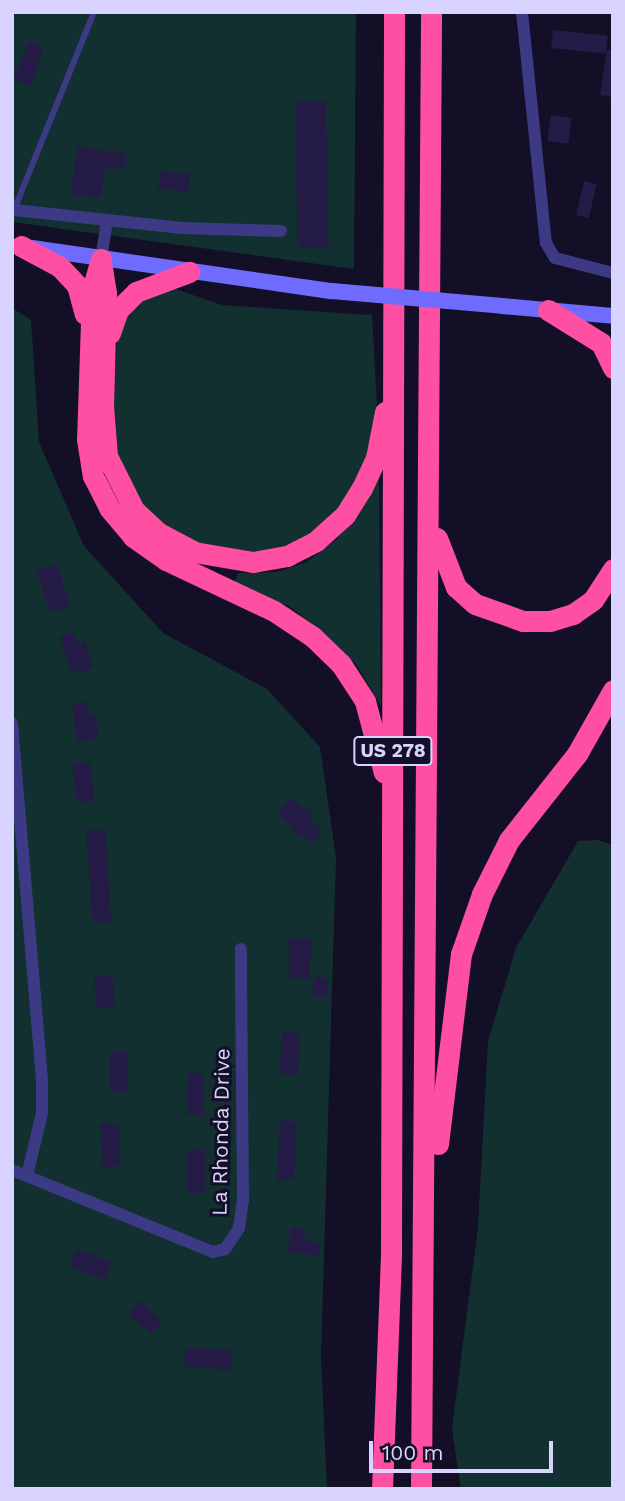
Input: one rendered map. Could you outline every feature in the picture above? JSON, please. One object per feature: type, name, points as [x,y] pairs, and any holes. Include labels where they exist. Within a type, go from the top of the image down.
[{"type":"highway","name":"US 278","points":[[382,1489],[390,1266],[394,12]]},
{"type":"highway","name":"US 278","points":[[421,1489],[426,1261],[431,12]]},
{"type":"highway","points":[[17,245],[60,267],[77,285],[97,342],[87,439],[93,476],[109,508],[133,537],[166,560],[274,611],[313,637],[341,664],[365,701],[393,809]]},
{"type":"highway","points":[[100,259],[92,291],[107,456],[134,510],[159,533],[194,552],[253,562],[287,556],[316,541],[345,515],[376,458],[394,364]]},
{"type":"highway","points":[[97,342],[118,310],[136,292],[189,272]]},
{"type":"highway","points":[[548,310],[601,343],[613,368]]},
{"type":"highway","points":[[430,508],[443,562],[456,587],[499,615],[550,621],[573,614],[593,600],[613,569]]},
{"type":"highway","points":[[426,1261],[461,954],[482,894],[509,840],[577,754],[613,690]]},
{"type":"main road","points":[[17,245],[189,272],[332,290],[613,316]]},
{"type":"street","points":[[522,12],[546,243],[555,258],[613,273]]},
{"type":"street","points":[[14,210],[107,220],[281,231]]},
{"type":"street","points":[[100,259],[107,220]]},
{"type":"street","points":[[12,723],[18,869],[42,1082],[42,1113],[27,1176]]},
{"type":"street","name":"La Rhonda Drive","points":[[12,1170],[213,1252],[234,1240],[243,1201],[241,949]]},
{"type":"lane","points":[[14,210],[94,12]]},
{"type":"green space","points":[[12,12],[356,12],[354,269],[12,222]]},
{"type":"green space","points":[[167,286],[222,305],[372,315],[377,405],[364,468],[340,511],[299,543],[268,553],[226,554],[182,539],[150,514],[121,478],[110,412],[119,324],[133,306]]},
{"type":"green space","points":[[12,308],[31,320],[39,442],[84,546],[163,633],[267,689],[320,747],[336,857],[321,1356],[327,1489],[12,1489]]},
{"type":"green space","points":[[379,476],[381,706],[356,664],[319,629],[289,606],[234,584],[238,573],[278,572],[307,562],[337,539]]},
{"type":"green space","points":[[598,840],[613,845],[613,1489],[461,1489],[452,1429],[478,1227],[488,1041],[516,948],[578,841]]},
{"type":"building","points":[[553,30],[608,36],[606,54],[551,48]]},
{"type":"building","points":[[29,41],[43,48],[31,86],[13,79]]},
{"type":"building","points":[[607,50],[613,51],[613,97],[600,95]]},
{"type":"building","points":[[326,101],[329,248],[298,249],[295,102]]},
{"type":"building","points":[[551,115],[572,118],[568,144],[547,141]]},
{"type":"building","points":[[77,146],[127,154],[124,169],[105,166],[101,198],[71,194]]},
{"type":"building","points":[[160,171],[190,174],[188,192],[158,189]]},
{"type":"building","points":[[584,181],[597,184],[589,218],[576,215]]},
{"type":"building","points":[[57,564],[70,606],[50,612],[37,570]]},
{"type":"building","points":[[74,632],[77,644],[85,641],[93,668],[73,674],[59,637]]},
{"type":"building","points":[[87,702],[89,716],[95,715],[98,733],[96,739],[77,742],[72,704]]},
{"type":"building","points":[[90,762],[95,801],[77,803],[72,764]]},
{"type":"building","points":[[291,798],[313,813],[309,817],[323,832],[311,843],[302,834],[298,837],[278,811]]},
{"type":"building","points":[[105,829],[111,922],[93,923],[86,830]]},
{"type":"building","points":[[289,938],[312,940],[309,980],[289,978]]},
{"type":"building","points":[[112,975],[115,1007],[97,1008],[94,977]]},
{"type":"building","points":[[314,977],[328,978],[327,997],[313,996]]},
{"type":"building","points":[[282,1032],[300,1033],[298,1075],[280,1074]]},
{"type":"building","points":[[110,1052],[127,1052],[127,1091],[110,1091]]},
{"type":"building","points":[[187,1073],[204,1073],[204,1115],[187,1115]]},
{"type":"building","points":[[280,1121],[297,1122],[294,1181],[277,1180]]},
{"type":"building","points":[[118,1123],[121,1166],[103,1167],[100,1124]]},
{"type":"building","points":[[187,1150],[205,1150],[205,1193],[187,1193]]},
{"type":"building","points":[[291,1226],[306,1229],[304,1240],[321,1243],[319,1255],[287,1253]]},
{"type":"building","points":[[76,1249],[112,1262],[105,1280],[70,1267]]},
{"type":"building","points":[[140,1301],[163,1321],[151,1334],[128,1315]]},
{"type":"building","points":[[186,1347],[232,1351],[230,1370],[184,1366]]}]
